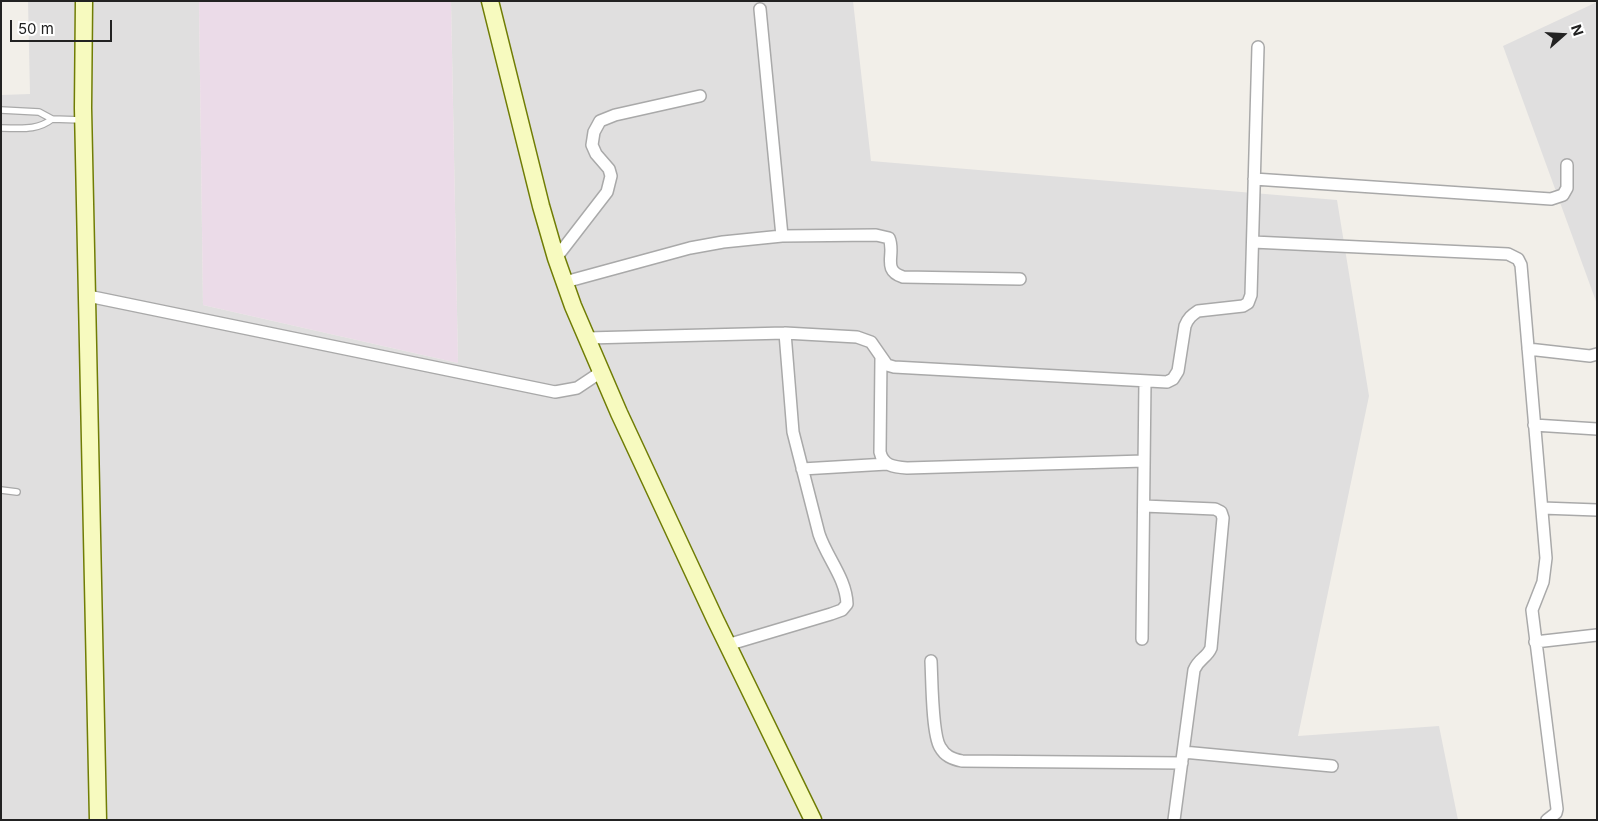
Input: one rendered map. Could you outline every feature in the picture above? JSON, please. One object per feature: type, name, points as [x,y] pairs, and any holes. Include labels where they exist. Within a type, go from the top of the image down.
[{"type":"street","points":[[84,1],[84,120],[98,820]]},
{"type":"street","points":[[490,1],[541,206],[556,258],[587,338],[727,645],[813,820]]},
{"type":"street","points":[[760,9],[782,236]]},
{"type":"street","points":[[587,338],[785,333],[864,338],[877,349],[887,365],[909,369],[1167,382],[1173,379],[1178,371],[1185,326],[1192,314],[1198,311],[1243,306],[1248,302],[1251,295],[1258,47]]},
{"type":"street","points":[[556,258],[607,192],[610,185],[609,169],[593,150],[592,144],[594,132],[600,121],[615,115],[700,96]]},
{"type":"street","points":[[1254,179],[1551,200],[1563,195],[1567,188],[1567,165]]},
{"type":"street","points":[[565,282],[698,246],[782,236],[884,236],[889,238],[891,243],[891,270],[903,277],[1020,279]]},
{"type":"street","points":[[1253,242],[1508,254],[1514,256],[1521,265],[1542,508],[1545,565],[1543,582],[1532,610],[1556,809],[1556,813],[1547,820]]},
{"type":"street","points":[[88,296],[555,392],[577,388],[601,372]]},
{"type":"street","points":[[727,645],[842,610],[847,604],[844,584],[823,546],[819,534],[793,432],[785,333]]},
{"type":"street","points":[[1528,349],[1590,356],[1597,354]]},
{"type":"street","points":[[881,358],[880,452],[882,459],[887,464]]},
{"type":"street","points":[[1142,639],[1145,381]]},
{"type":"street","points":[[1534,425],[1597,429]]},
{"type":"street","points":[[802,469],[887,464],[907,468],[1144,461]]},
{"type":"street","points":[[1144,506],[1215,509],[1221,512],[1223,518],[1212,648],[1209,654],[1197,662],[1194,670],[1174,820]]},
{"type":"street","points":[[1542,508],[1597,510]]},
{"type":"street","points":[[1535,642],[1597,635]]},
{"type":"street","points":[[931,661],[938,745],[952,759],[962,761],[1182,758],[1332,766]]},
{"type":"lane","points":[[1,110],[39,112],[52,119],[84,120]]},
{"type":"lane","points":[[1,128],[35,128],[44,126],[52,119]]},
{"type":"lane","points":[[1,490],[17,492]]},
{"type":"shaded area","points":[[28,1],[199,1],[203,305],[458,363],[451,1],[853,1],[871,161],[1337,200],[1369,396],[1298,736],[1439,726],[1458,820],[1,820],[1,95],[30,94]]},
{"type":"shaded area","points":[[199,1],[451,1],[458,363],[203,305]]},
{"type":"shaded area","points":[[1597,2],[1597,304],[1503,46]]}]
